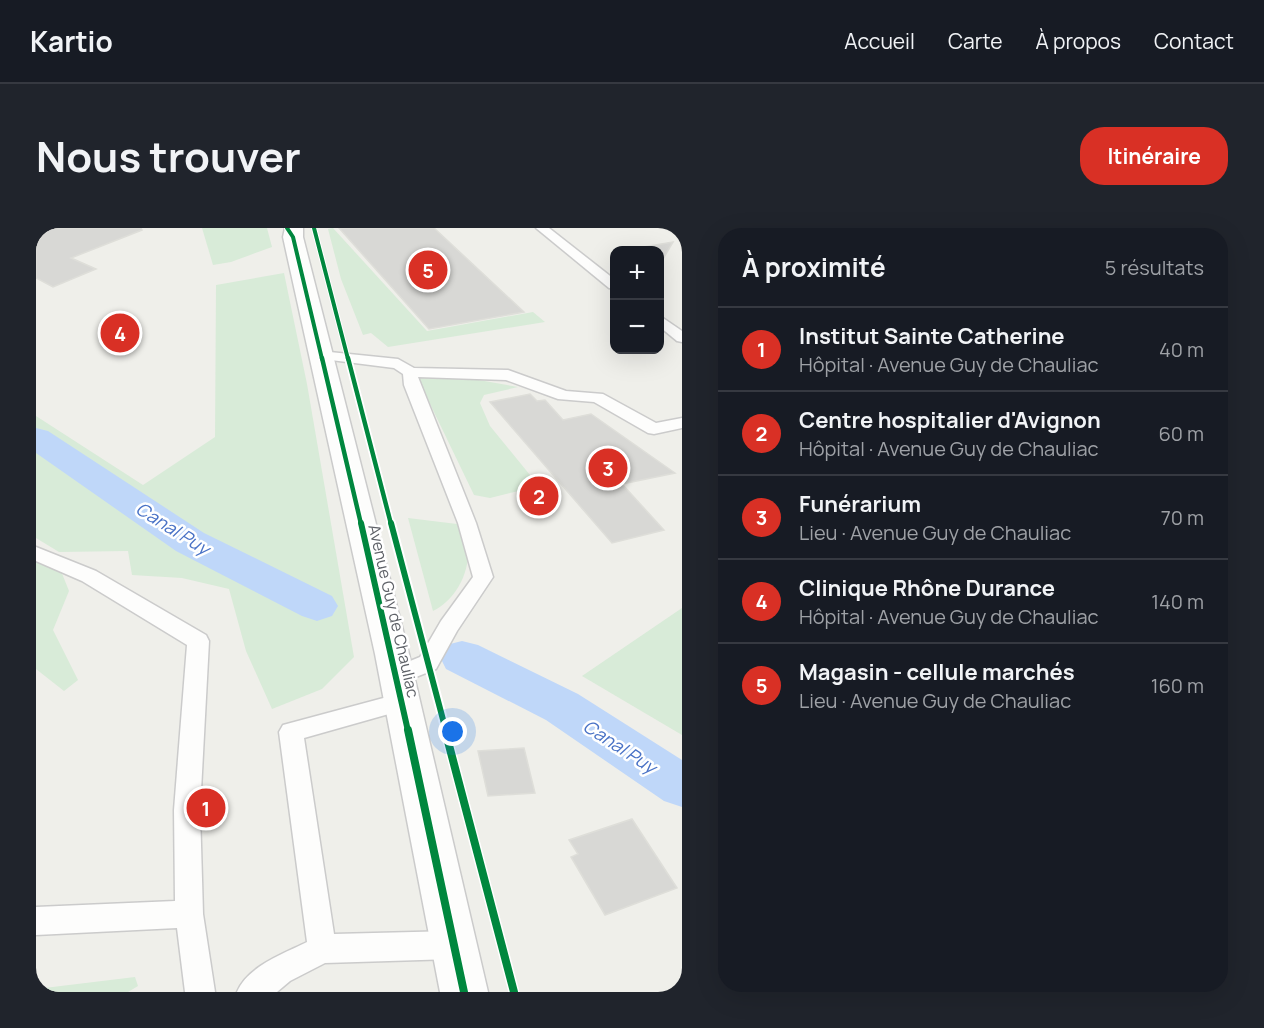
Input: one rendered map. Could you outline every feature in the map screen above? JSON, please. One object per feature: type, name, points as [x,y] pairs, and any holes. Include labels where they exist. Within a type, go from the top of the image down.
[{"type":"street","name":"Avenue Guy de Chauliac","points":[[291,231],[396,677],[464,992]]},
{"type":"lane","points":[[542,228],[610,281]]},
{"type":"lane","points":[[664,323],[682,338]]},
{"type":"lane","points":[[320,355],[398,364],[410,372],[508,375],[564,396],[597,397],[654,429],[682,423]]},
{"type":"lane","points":[[322,949],[291,732],[396,677],[428,663],[449,626],[483,577],[467,523],[412,385],[410,372]]},
{"type":"lane","points":[[36,553],[89,576],[198,641],[188,810],[189,914],[200,992]]},
{"type":"lane","points":[[36,921],[189,914]]},
{"type":"lane","points":[[252,992],[280,971],[322,949],[453,945]]},
{"type":"green space","points":[[202,228],[267,228],[272,247],[231,262],[213,265]]},
{"type":"green space","points":[[333,228],[427,331],[533,312],[545,322],[388,347],[371,333],[363,335],[341,279],[328,229]]},
{"type":"green space","points":[[284,273],[307,384],[354,657],[322,689],[272,709],[246,651],[229,589],[182,578],[132,575],[128,551],[59,552],[36,538],[36,416],[143,485],[215,437],[216,285]]},
{"type":"green space","points":[[445,374],[518,387],[484,395],[480,403],[490,426],[539,486],[490,498],[474,495],[419,381],[420,377]]},
{"type":"green space","points":[[408,518],[457,524],[468,551],[466,569],[459,586],[441,607],[433,611]]},
{"type":"green space","points":[[36,561],[61,571],[69,591],[53,630],[78,680],[64,691],[36,669]]},
{"type":"green space","points":[[682,608],[682,735],[582,676]]},
{"type":"green space","points":[[135,977],[138,986],[128,992],[36,992],[36,989]]},
{"type":"building","points":[[36,228],[141,228],[142,230],[71,258],[96,269],[53,287],[36,278]]},
{"type":"building","points":[[339,228],[434,228],[524,312],[429,329]]},
{"type":"building","points":[[673,242],[664,257],[664,246],[650,246]]},
{"type":"building","points":[[530,394],[537,401],[545,400],[563,420],[591,414],[675,473],[622,484],[664,530],[612,543],[490,402]]},
{"type":"building","points":[[524,748],[535,793],[488,796],[478,751]]},
{"type":"building","points":[[632,819],[677,888],[605,915],[571,857],[578,854],[569,840]]},
{"type":"waterway","name":"Canal Puy","points":[[36,438],[190,542],[317,606]]},
{"type":"waterway","name":"Canal Puy","points":[[462,657],[562,707],[682,786]]},
{"type":"cycle path","points":[[287,228],[293,237],[392,654],[464,992]]},
{"type":"cycle path","points":[[314,228],[514,992]]},
{"type":"place","name":"Magasin - cellule marchés","points":[[428,270]]},
{"type":"place","name":"Clinique Rhône Durance","points":[[120,333]]},
{"type":"place","name":"Funérarium","points":[[608,468]]},
{"type":"place","name":"Centre hospitalier d'Avignon","points":[[539,496]]},
{"type":"place","name":"Institut Sainte Catherine","points":[[206,808]]}]
